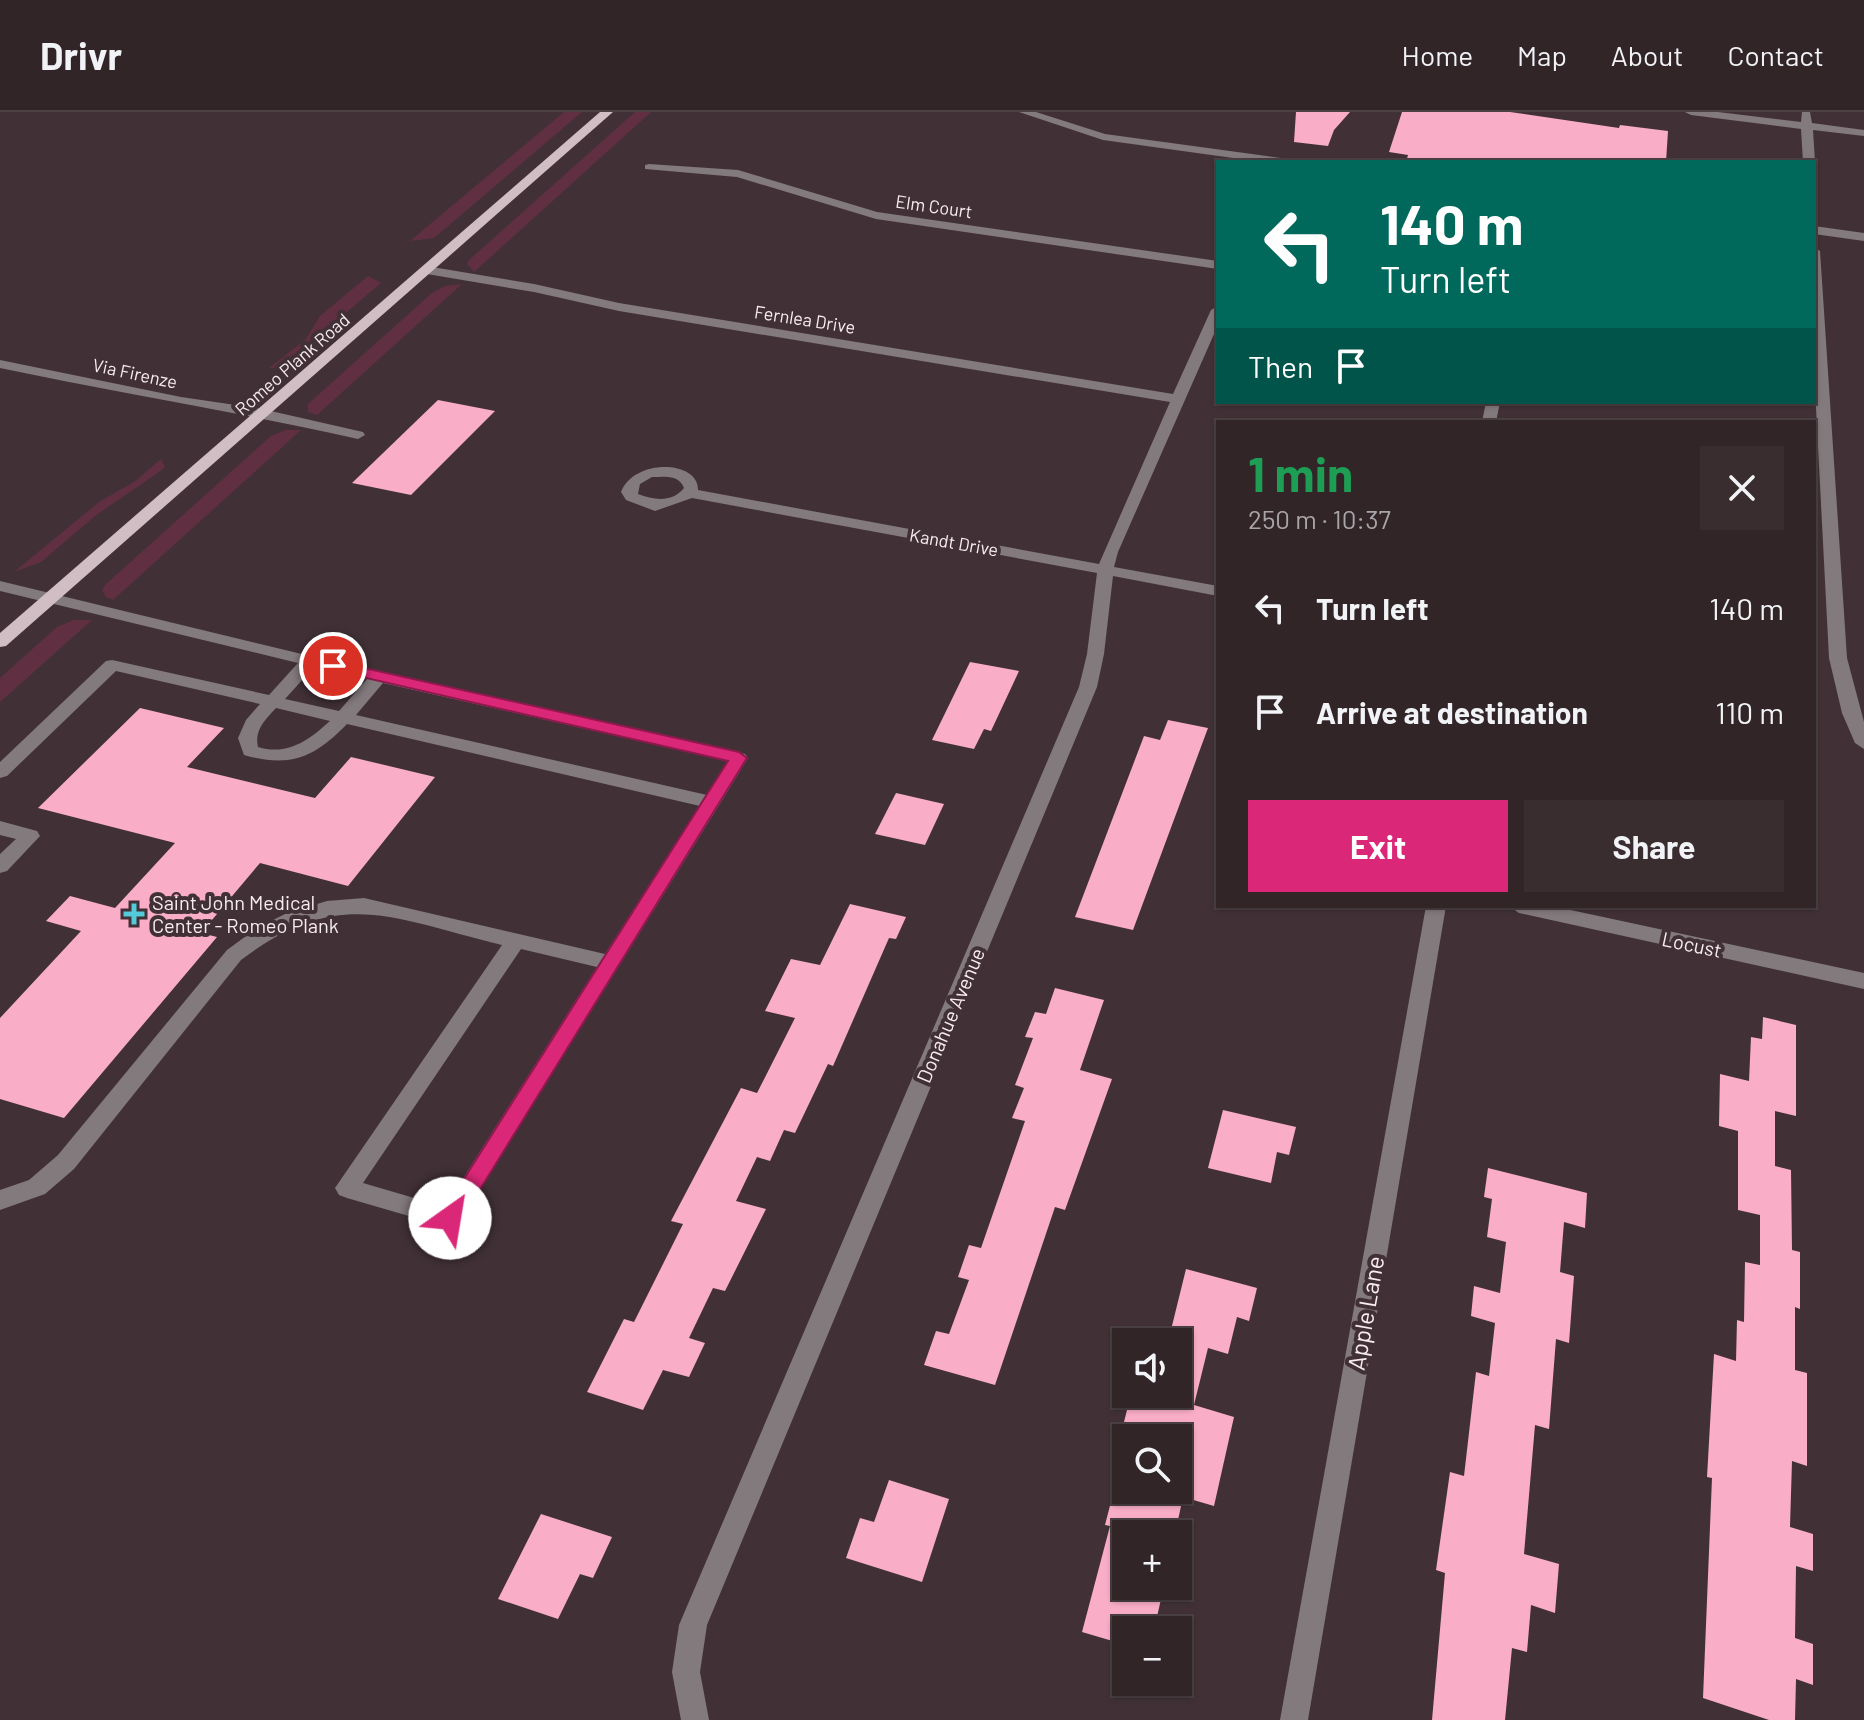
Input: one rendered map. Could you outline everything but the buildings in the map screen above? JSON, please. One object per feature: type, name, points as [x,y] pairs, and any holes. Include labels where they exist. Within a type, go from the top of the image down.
[{"type":"main road","name":"Romeo Plank Road","points":[[0,642],[607,112]]},
{"type":"street","points":[[1025,112],[1103,137],[1271,160]]},
{"type":"street","points":[[1691,112],[1864,133]]},
{"type":"street","points":[[1806,112],[1809,160]]},
{"type":"street","name":"Elm Court","points":[[649,167],[738,174],[876,215],[1216,265]]},
{"type":"street","points":[[1816,230],[1864,237]]},
{"type":"street","name":"Fernlea Drive","points":[[426,270],[534,288],[619,307],[1179,399]]},
{"type":"street","points":[[1816,285],[1838,658],[1843,686],[1864,743]]},
{"type":"street","name":"Donahue Avenue","points":[[695,1720],[685,1692],[685,1655],[693,1625],[1088,687],[1099,648],[1105,570],[1216,315]]},
{"type":"street","name":"Via Firenze","points":[[0,364],[181,401],[262,413],[358,435]]},
{"type":"street","name":"Kandt Drive","points":[[689,493],[1216,591]]},
{"type":"street","points":[[0,586],[310,661],[739,758],[450,1218],[347,1188],[517,939]]},
{"type":"street","points":[[310,661],[252,724],[247,738],[250,751],[263,757],[280,758],[304,751],[322,740],[379,676]]},
{"type":"street","points":[[0,772],[112,665],[712,802]]},
{"type":"street","points":[[1843,686],[1864,690]]},
{"type":"street","points":[[0,828],[30,836],[0,866]]},
{"type":"street","points":[[0,1200],[37,1187],[66,1162],[234,955],[263,932],[296,916],[331,906],[364,905],[610,963]]},
{"type":"street","name":"Apple Lane","points":[[1294,1720],[1436,908]]},
{"type":"street","name":"Locust","points":[[1528,908],[1864,981]]},
{"type":"shaded area","points":[[564,112],[582,112],[434,238],[410,241]]},
{"type":"shaded area","points":[[635,112],[651,112],[474,272],[467,264],[469,260]]},
{"type":"shaded area","points":[[368,276],[381,283],[285,365],[268,369],[306,339],[320,316]]},
{"type":"shaded area","points":[[462,284],[317,415],[308,412],[308,404],[432,293],[445,286]]},
{"type":"shaded area","points":[[285,430],[301,430],[113,600],[106,597],[102,590],[106,584],[271,436]]},
{"type":"shaded area","points":[[161,459],[165,467],[159,472],[95,516],[41,562],[14,572],[99,502],[134,482]]},
{"type":"shaded area","points":[[74,620],[92,620],[0,702],[0,678],[57,627]]},
{"type":"place","name":"Saint John Medical Center - Romeo Plank","points":[[134,914]]},
{"type":"route","points":[[333,666],[739,758],[450,1218]]}]
